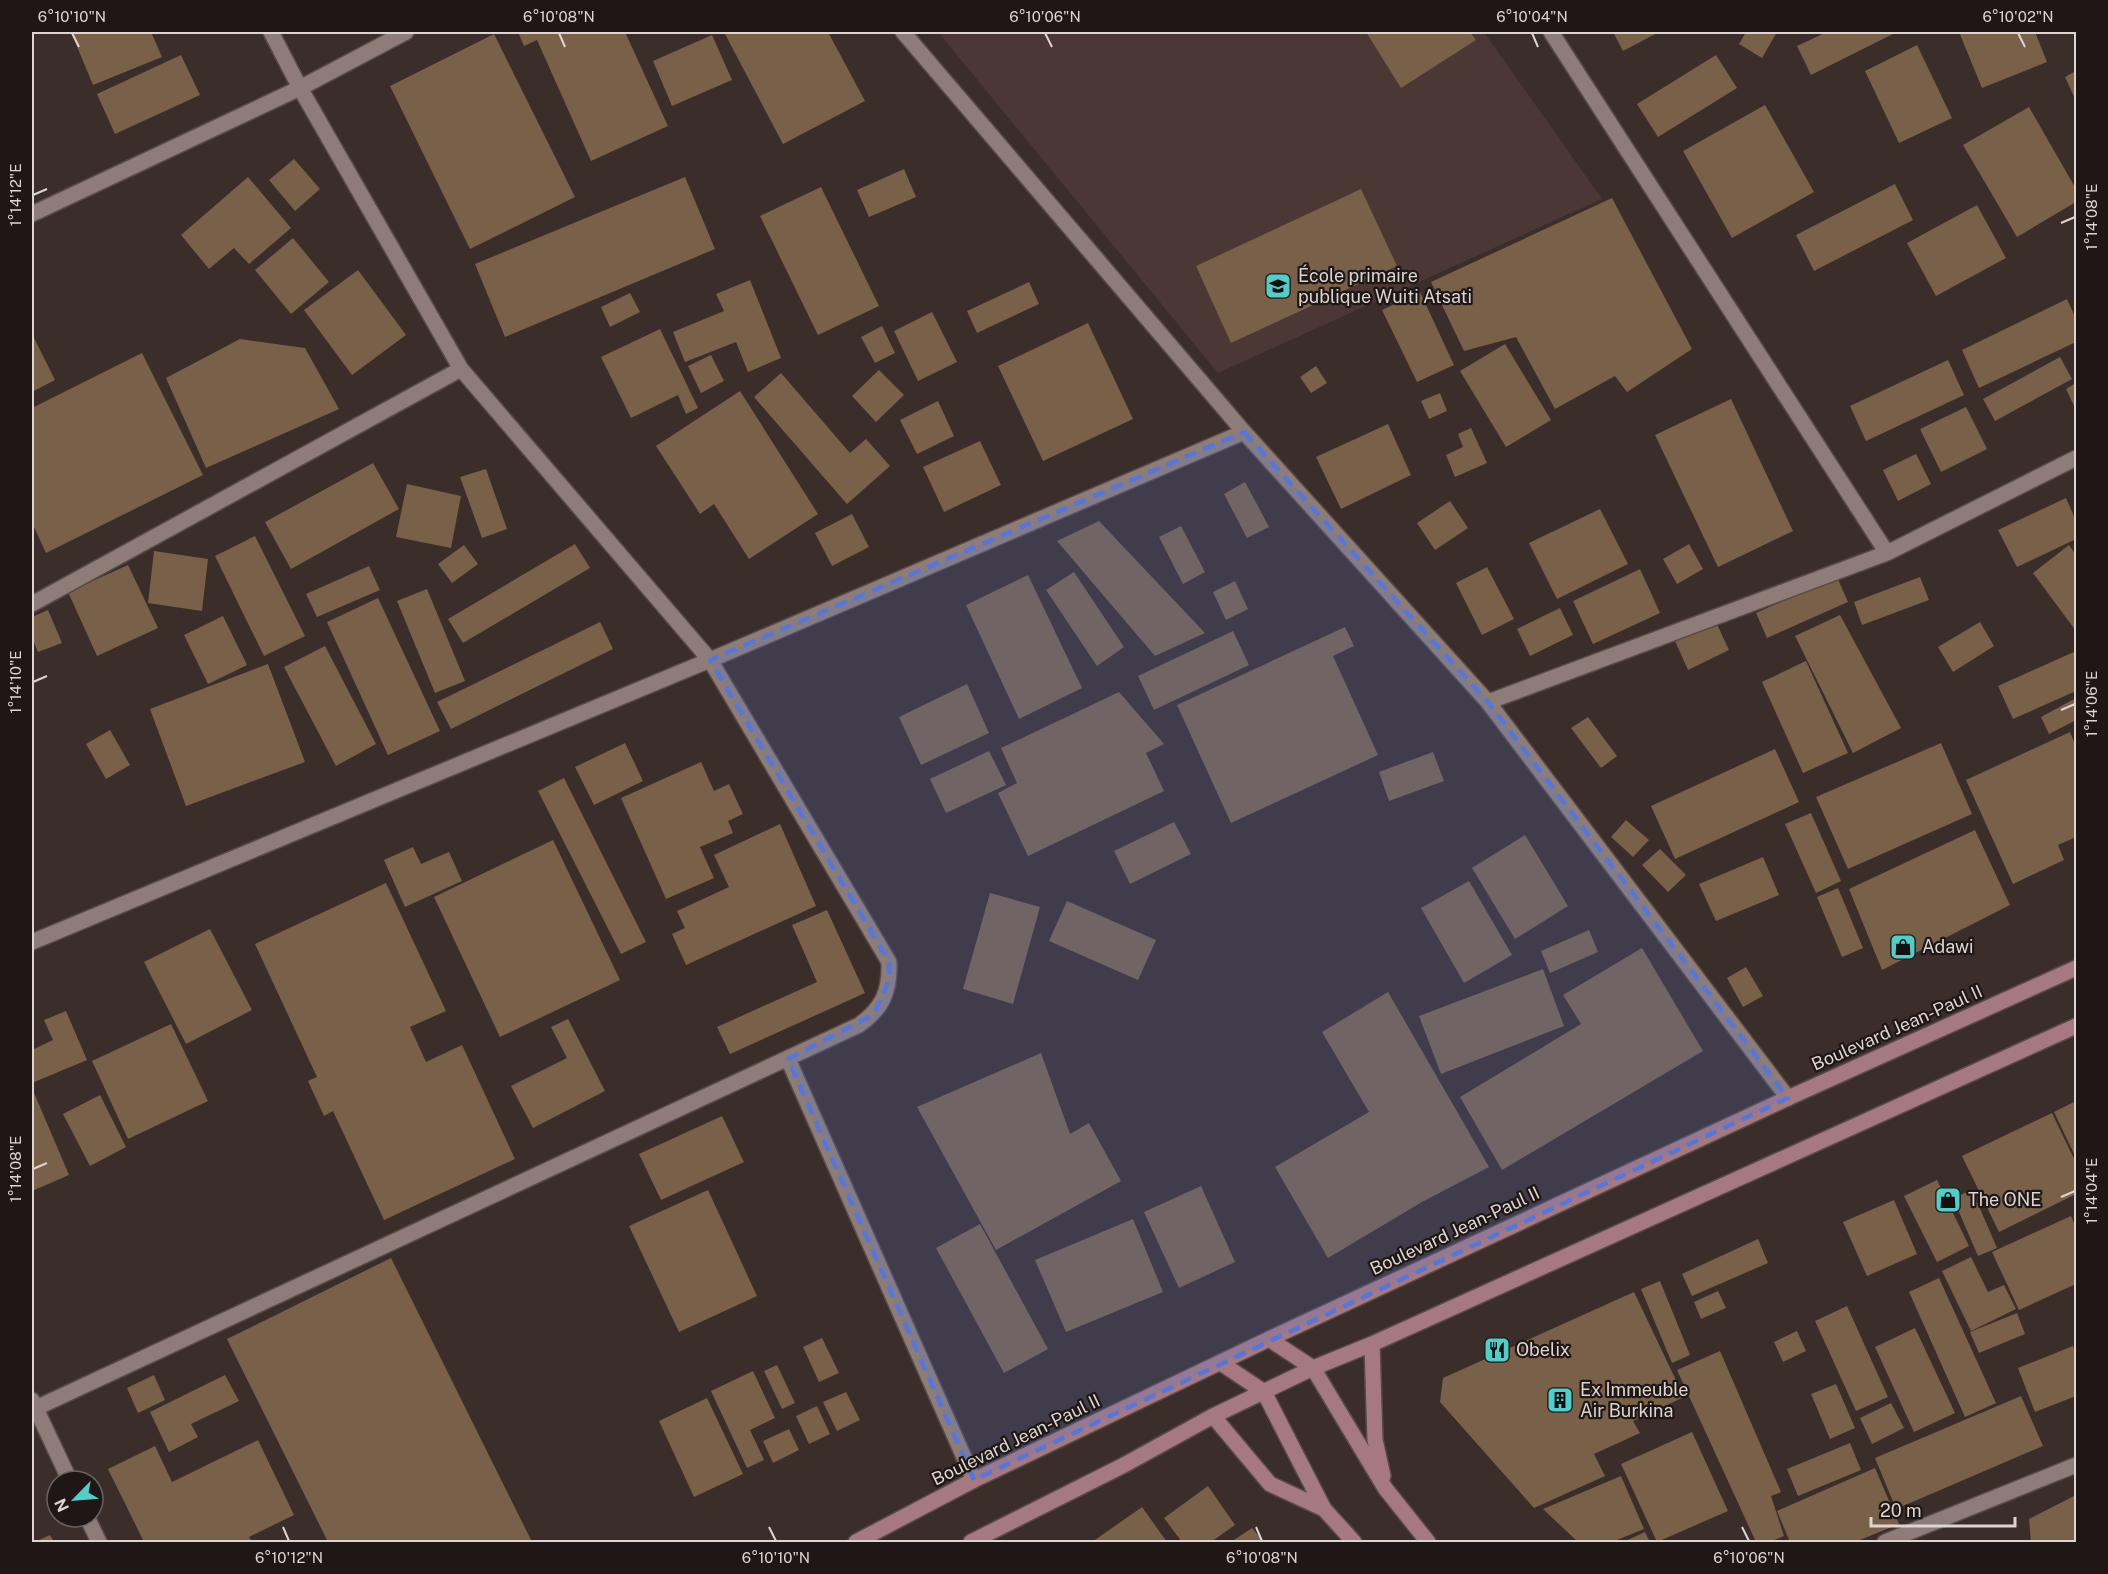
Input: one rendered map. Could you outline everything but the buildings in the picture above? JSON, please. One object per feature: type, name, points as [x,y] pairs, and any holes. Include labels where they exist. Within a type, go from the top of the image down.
[{"type":"main road","name":"Boulevard Jean-Paul II","points":[[856,1542],[974,1480],[1269,1339],[1788,1098],[2076,968]]},
{"type":"main road","points":[[971,1542],[1124,1465],[1213,1416],[1313,1368],[1372,1344],[2076,1026]]},
{"type":"main road","points":[[1269,1339],[1313,1368],[1385,1488],[1428,1542]]},
{"type":"main road","points":[[1372,1344],[1375,1440],[1385,1488]]},
{"type":"main road","points":[[1221,1363],[1264,1392],[1324,1509],[1354,1542]]},
{"type":"main road","points":[[1213,1416],[1270,1484],[1324,1509]]},
{"type":"street","points":[[64,1469],[34,1404],[859,1025],[874,1014],[884,996],[889,980],[889,962],[710,660],[461,369],[300,88],[271,32]]},
{"type":"street","points":[[32,214],[300,88],[406,32]]},
{"type":"street","points":[[903,32],[1244,432],[1488,702],[1788,1098]]},
{"type":"street","points":[[1551,32],[1887,554]]},
{"type":"street","points":[[32,604],[461,369]]},
{"type":"street","points":[[32,942],[710,660],[1244,432]]},
{"type":"street","points":[[1488,702],[1887,554],[2076,458]]},
{"type":"street","points":[[788,1059],[974,1480]]},
{"type":"street","points":[[1885,1542],[2076,1465]]},
{"type":"highlighted area","points":[[1244,432],[1488,702],[1788,1098],[974,1480],[788,1059],[874,1014],[889,980],[889,962],[710,660]]},
{"type":"shaded area","name":"École primaire publique Wuiti Atsati","points":[[938,32],[1484,32],[1602,199],[1218,373]]},
{"type":"place","name":"École primaire publique Wuiti Atsati","points":[[1278,286]]},
{"type":"place","name":"Adawi","points":[[1903,947]]},
{"type":"place","name":"The ONE","points":[[1948,1200]]},
{"type":"place","name":"Obelix","points":[[1497,1350]]},
{"type":"place","name":"Ex Immeuble Air Burkina","points":[[1560,1400]]}]
